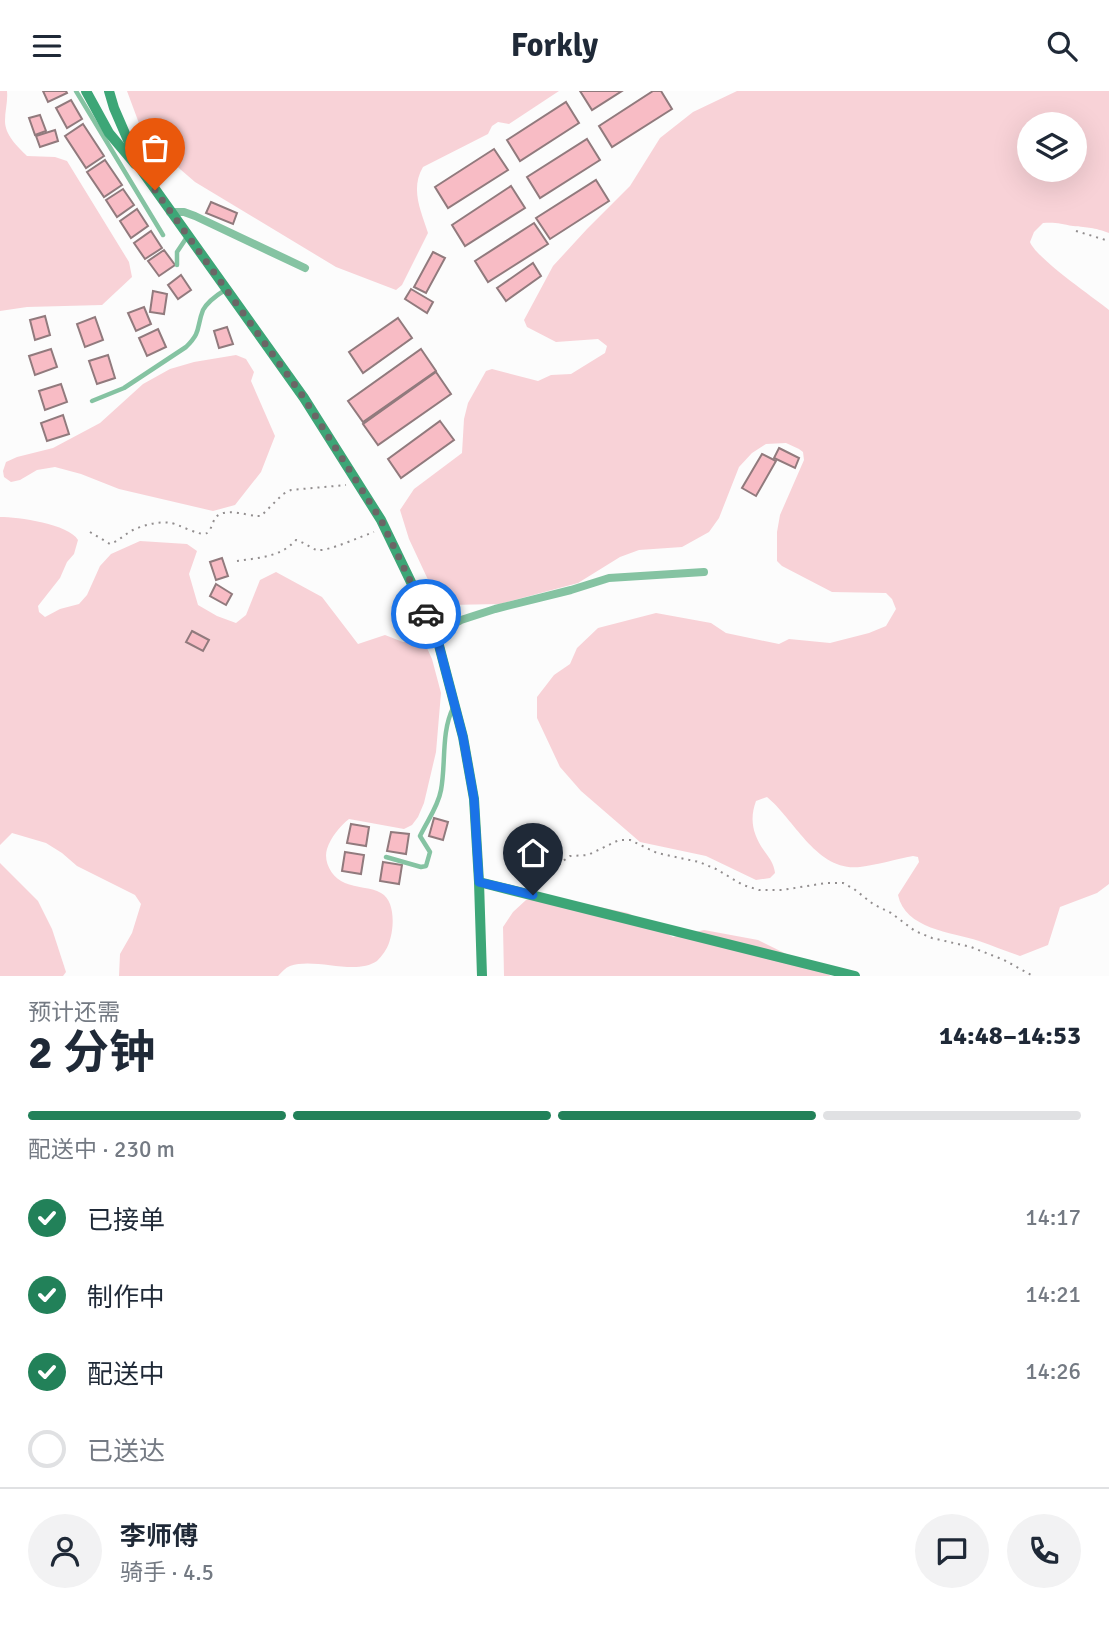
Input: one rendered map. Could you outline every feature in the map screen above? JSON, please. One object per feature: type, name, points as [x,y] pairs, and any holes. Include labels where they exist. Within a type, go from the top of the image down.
[{"type":"main road","points":[[86,91],[109,133],[140,168],[304,398],[385,529],[436,634],[463,737],[474,799],[482,976]]},
{"type":"main road","points":[[109,91],[140,168]]},
{"type":"main road","points":[[479,882],[855,976]]},
{"type":"street","points":[[170,212],[184,212],[195,216],[305,268]]},
{"type":"street","points":[[436,634],[461,620],[609,578],[704,572]]},
{"type":"lane","points":[[76,91],[163,235]]},
{"type":"lane","points":[[177,265],[177,252],[188,237]]},
{"type":"lane","points":[[92,401],[124,388],[186,347],[199,331],[207,305],[226,289]]},
{"type":"lane","points":[[386,857],[421,867],[427,865],[430,852],[420,836],[441,793],[448,718],[455,704]]},
{"type":"path","points":[[1076,231],[1109,241]]},
{"type":"path","points":[[90,532],[110,544],[133,530],[161,522],[174,523],[205,534],[220,513],[261,516],[284,493],[358,484]]},
{"type":"path","points":[[237,561],[263,558],[282,552],[296,540],[326,550],[385,529]]},
{"type":"path","points":[[537,888],[562,860],[570,856],[588,855],[619,840],[630,840],[657,853],[699,862],[743,885],[760,890],[843,883],[915,931],[971,947],[1033,976]]},
{"type":"shaded area","points":[[0,91],[7,91],[5,117],[7,131],[12,140],[27,156],[55,157],[67,161],[129,262],[132,277],[102,305],[27,307],[0,311]]},
{"type":"shaded area","points":[[127,91],[559,91],[509,124],[498,122],[488,134],[423,167],[417,183],[417,192],[428,233],[402,285],[396,290],[336,267],[195,182],[158,150],[140,126]]},
{"type":"shaded area","points":[[737,91],[1109,91],[1109,233],[1091,228],[1043,223],[1034,232],[1030,242],[1053,267],[1109,310],[1109,884],[1097,893],[1060,907],[1048,945],[1020,956],[919,922],[902,906],[898,895],[919,862],[918,857],[860,867],[831,861],[808,843],[767,797],[756,801],[753,827],[774,867],[775,873],[770,878],[756,880],[706,856],[640,842],[581,791],[560,767],[537,718],[537,697],[554,675],[570,664],[577,648],[598,628],[656,613],[711,623],[726,633],[779,644],[789,639],[830,643],[886,626],[896,609],[886,593],[832,592],[777,561],[780,515],[804,460],[803,452],[799,449],[786,443],[766,444],[752,453],[739,467],[719,518],[709,532],[682,547],[639,550],[620,557],[578,583],[500,604],[449,605],[430,584],[409,539],[400,510],[414,489],[462,453],[468,403],[486,371],[492,369],[538,381],[551,375],[571,374],[605,353],[607,346],[598,339],[556,342],[527,327],[524,320],[553,266],[630,186],[660,138],[693,112]]},
{"type":"shaded area","points":[[236,355],[246,359],[254,372],[251,381],[275,436],[261,472],[235,505],[213,511],[119,489],[55,467],[37,470],[11,482],[4,477],[6,462],[53,448],[100,423],[143,384],[170,369]]},
{"type":"shaded area","points":[[0,517],[19,518],[54,526],[73,534],[78,540],[74,554],[60,578],[38,606],[39,612],[45,617],[60,609],[79,604],[87,595],[100,566],[111,554],[140,541],[187,544],[197,551],[189,574],[198,605],[217,616],[236,623],[246,615],[260,580],[276,572],[322,597],[358,644],[385,635],[403,642],[418,641],[427,648],[441,693],[436,752],[418,817],[412,825],[404,829],[349,819],[333,836],[326,854],[330,869],[340,881],[377,891],[389,902],[393,924],[391,937],[386,950],[377,961],[358,967],[300,964],[288,967],[278,976],[119,976],[120,954],[132,933],[141,904],[135,895],[77,866],[46,843],[12,833],[0,845]]},
{"type":"shaded area","points":[[0,863],[38,901],[52,929],[66,972],[63,976],[0,976]]},
{"type":"shaded area","points":[[548,896],[628,913],[673,937],[704,930],[758,940],[831,976],[504,976],[503,927],[513,912],[526,900]]},
{"type":"building","points":[[43,91],[66,91],[67,93],[48,102]]},
{"type":"building","points":[[580,91],[622,91],[592,110]]},
{"type":"building","points":[[653,91],[661,91],[672,109],[612,147],[599,126]]},
{"type":"building","points":[[71,100],[82,119],[67,128],[56,108]]},
{"type":"building","points":[[566,102],[579,123],[520,161],[507,140]]},
{"type":"building","points":[[40,115],[46,131],[35,135],[29,118]]},
{"type":"building","points":[[83,124],[104,156],[86,168],[65,136]]},
{"type":"building","points":[[55,130],[58,141],[40,147],[36,136]]},
{"type":"building","points":[[587,139],[600,160],[540,198],[527,177]]},
{"type":"building","points":[[494,149],[508,170],[448,208],[435,187]]},
{"type":"building","points":[[105,160],[122,185],[104,197],[87,172]]},
{"type":"building","points":[[596,180],[609,201],[550,239],[536,218]]},
{"type":"building","points":[[511,186],[525,208],[465,246],[452,225]]},
{"type":"building","points":[[123,189],[134,205],[117,217],[106,200]]},
{"type":"building","points":[[211,202],[237,213],[233,224],[206,213]]},
{"type":"building","points":[[137,209],[148,226],[131,238],[120,221]]},
{"type":"building","points":[[534,223],[548,244],[488,282],[475,261]]},
{"type":"building","points":[[151,231],[162,248],[145,259],[134,243]]},
{"type":"building","points":[[164,250],[175,265],[159,276],[148,261]]},
{"type":"building","points":[[433,252],[445,258],[426,293],[414,287]]},
{"type":"building","points":[[533,263],[541,276],[506,301],[497,288]]},
{"type":"building","points":[[181,275],[191,290],[178,299],[168,285]]},
{"type":"building","points":[[411,289],[433,302],[427,313],[405,299]]},
{"type":"building","points":[[153,291],[167,294],[164,314],[150,312]]},
{"type":"building","points":[[144,307],[151,324],[136,331],[128,313]]},
{"type":"building","points":[[45,316],[50,335],[35,340],[30,320]]},
{"type":"building","points":[[95,317],[103,340],[85,347],[77,324]]},
{"type":"building","points":[[398,318],[412,338],[363,373],[349,352]]},
{"type":"building","points":[[227,327],[233,344],[219,348],[214,331]]},
{"type":"building","points":[[158,329],[166,347],[147,356],[139,338]]},
{"type":"building","points":[[51,349],[57,367],[35,375],[29,356]]},
{"type":"building","points":[[421,349],[436,371],[363,422],[348,401]]},
{"type":"building","points":[[108,355],[115,378],[97,384],[89,361]]},
{"type":"building","points":[[436,372],[451,394],[378,445],[363,424]]},
{"type":"building","points":[[61,384],[67,402],[45,410],[39,391]]},
{"type":"building","points":[[63,415],[69,434],[47,441],[41,423]]},
{"type":"building","points":[[440,421],[454,440],[401,478],[388,459]]},
{"type":"building","points":[[779,448],[799,458],[795,468],[774,458]]},
{"type":"building","points":[[762,454],[776,461],[756,496],[742,488]]},
{"type":"building","points":[[222,558],[228,576],[216,580],[210,562]]},
{"type":"building","points":[[216,584],[232,594],[226,605],[210,596]]},
{"type":"building","points":[[192,631],[209,640],[203,651],[186,642]]},
{"type":"building","points":[[434,818],[448,822],[443,840],[429,836]]},
{"type":"building","points":[[351,824],[369,827],[366,846],[347,843]]},
{"type":"building","points":[[391,832],[409,834],[406,854],[387,851]]},
{"type":"building","points":[[345,852],[364,855],[361,874],[342,871]]},
{"type":"building","points":[[383,862],[402,865],[399,884],[380,881]]},
{"type":"way so far","points":[[155,190],[304,398],[381,520],[426,614]]},
{"type":"route","points":[[426,614],[436,634],[463,737],[474,799],[479,882],[533,895]]}]
